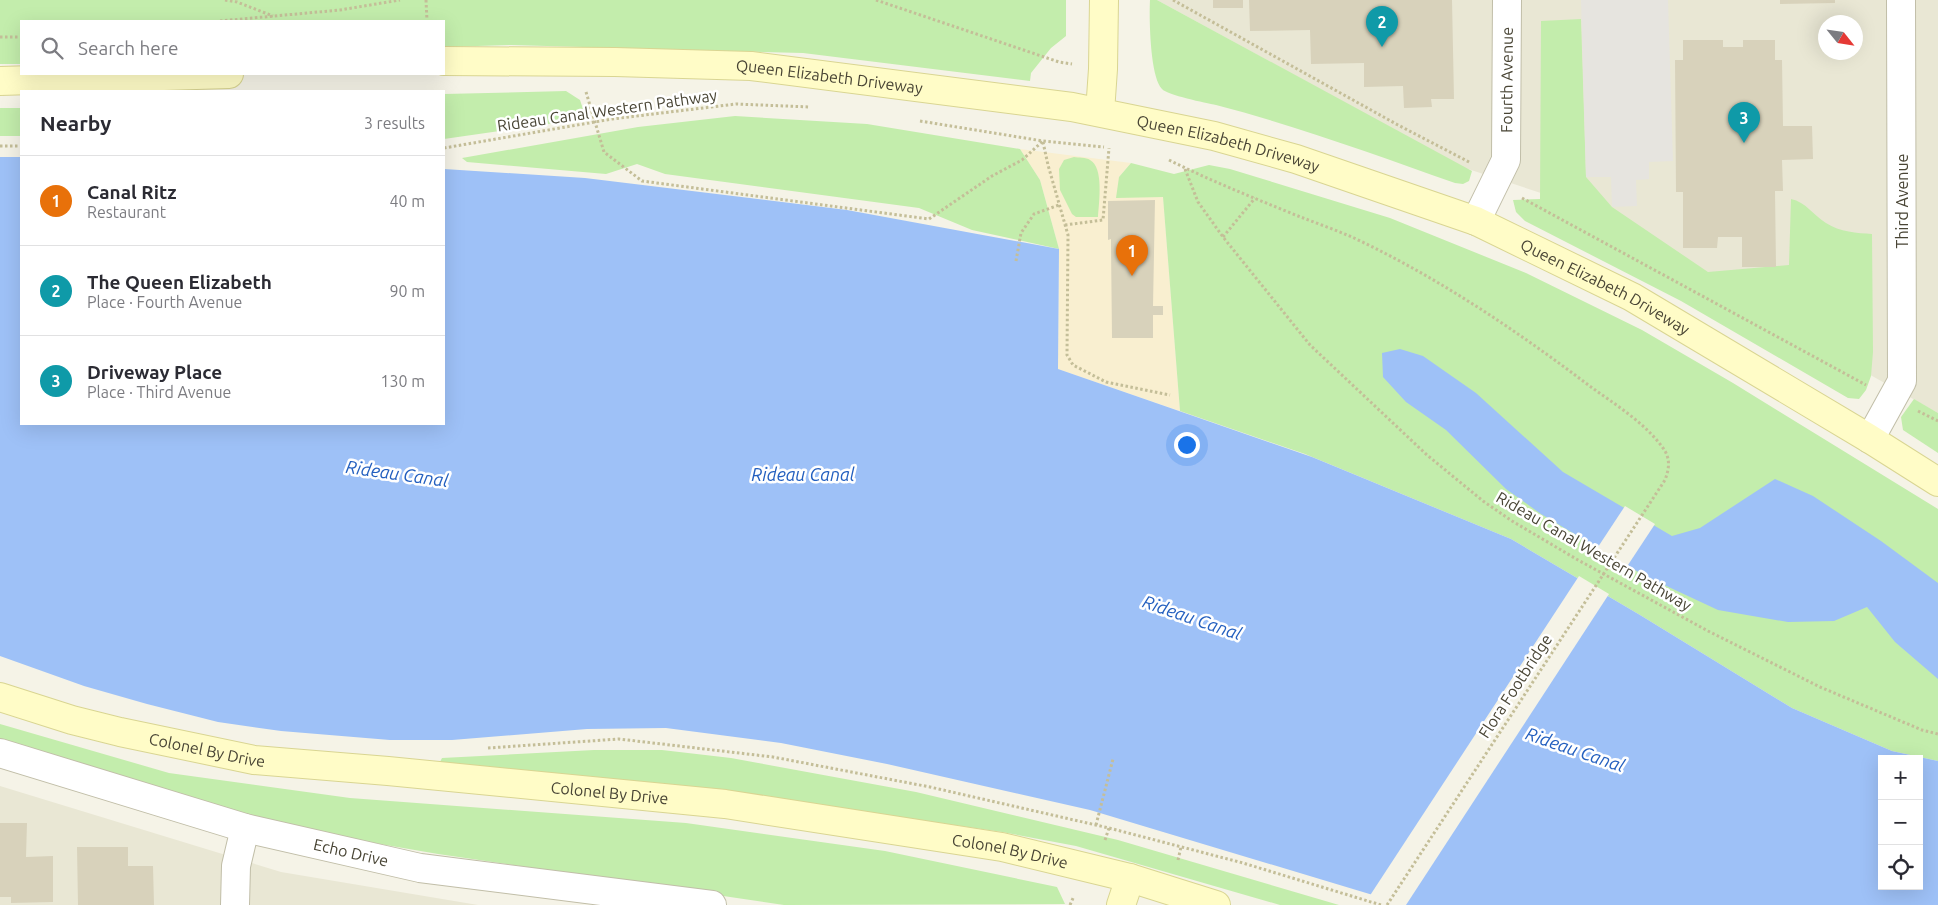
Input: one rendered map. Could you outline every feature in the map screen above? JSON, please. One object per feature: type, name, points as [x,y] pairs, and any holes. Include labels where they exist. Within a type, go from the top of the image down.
[{"type":"main road","points":[[1100,112],[1104,0]]},
{"type":"main road","name":"Queen Elizabeth Driveway","points":[[445,61],[751,66],[1100,112],[1214,136],[1296,159],[1476,222],[1632,297],[1870,439],[1938,482]]},
{"type":"main road","points":[[0,81],[196,75]]},
{"type":"main road","name":"Colonel By Drive","points":[[0,697],[72,720],[120,732],[254,760],[388,771],[725,804],[1002,847],[1130,878],[1216,905]]},
{"type":"main road","points":[[1121,905],[1130,878]]},
{"type":"street","name":"Fourth Avenue","points":[[1476,222],[1506,160],[1507,0]]},
{"type":"street","name":"Third Avenue","points":[[1870,439],[1902,381],[1901,0]]},
{"type":"street","name":"Echo Drive","points":[[0,753],[245,828],[420,868],[712,905]]},
{"type":"street","points":[[235,905],[236,866],[245,828]]},
{"type":"path","points":[[225,0],[238,2],[276,17]]},
{"type":"path","points":[[234,20],[340,10],[400,0]]},
{"type":"path","points":[[426,0],[427,20]]},
{"type":"path","points":[[876,0],[1059,62],[1074,64]]},
{"type":"path","points":[[1174,0],[1398,125],[1476,165]]},
{"type":"path","points":[[0,37],[20,38]]},
{"type":"path","points":[[584,62],[585,89],[604,152],[642,180],[929,219],[992,176],[1022,160],[1043,141]]},
{"type":"path","name":"Rideau Canal Western Pathway","points":[[445,148],[612,119],[736,104],[812,107]]},
{"type":"path","points":[[918,121],[1043,141],[1101,147]]},
{"type":"path","points":[[1043,141],[1068,235],[1067,350],[1073,365],[1106,382],[1170,395]]},
{"type":"path","points":[[0,146],[20,146]]},
{"type":"path","points":[[1065,224],[1103,220],[1109,148]]},
{"type":"path","name":"Rideau Canal Western Pathway","points":[[1255,198],[1185,168],[1198,202],[1223,237],[1310,345],[1427,455],[1483,501],[1512,521],[1578,560],[1708,631],[1811,682],[1922,730],[1938,734]]},
{"type":"path","points":[[1518,196],[1893,400],[1938,421]]},
{"type":"path","points":[[1223,237],[1255,198]]},
{"type":"path","name":"Flora Footbridge","points":[[1255,198],[1354,238],[1430,279],[1498,320],[1573,374],[1651,434],[1664,450],[1670,467],[1665,480],[1387,905]]},
{"type":"path","points":[[1016,262],[1022,233],[1034,214],[1059,205]]},
{"type":"path","points":[[1096,825],[1113,759]]},
{"type":"path","points":[[1103,847],[1109,828]]},
{"type":"path","points":[[1176,866],[1181,846]]},
{"type":"shaded area","points":[[1157,0],[1938,0],[1938,413],[1556,198],[1465,168]]},
{"type":"shaded area","points":[[1581,0],[1668,0],[1673,161],[1649,162],[1649,179],[1636,180],[1637,206],[1612,207],[1611,177],[1586,177]]},
{"type":"shaded area","points":[[1020,149],[1131,163],[1119,177],[1163,196],[1180,411],[1058,369],[1059,249],[1040,180]]},
{"type":"shaded area","points":[[0,786],[281,872],[478,905],[0,905]]},
{"type":"green space","points":[[0,0],[1066,0],[1066,36],[1051,48],[1031,73],[1030,81],[803,53],[511,45],[445,47],[445,20],[20,20],[20,64],[0,64]]},
{"type":"green space","points":[[1150,0],[1157,0],[1472,171],[1469,181],[1463,184],[1455,183],[1306,132],[1246,113],[1187,99],[1165,91],[1158,82],[1155,73],[1150,33]]},
{"type":"green space","points":[[1581,19],[1586,177],[1612,207],[1708,272],[1789,265],[1791,199],[1801,203],[1831,226],[1849,232],[1872,234],[1873,352],[1871,376],[1866,390],[1859,399],[1848,398],[1681,301],[1525,221],[1516,212],[1513,200],[1540,199],[1541,21]]},
{"type":"green space","points":[[566,91],[580,100],[584,112],[576,120],[445,139],[445,94]]},
{"type":"green space","points":[[0,108],[20,108],[20,136],[0,136]]},
{"type":"green space","points":[[735,116],[867,124],[1020,149],[1040,180],[1059,249],[972,230],[919,208],[665,174],[637,164],[606,174],[467,162],[462,158],[638,127]]},
{"type":"green space","points":[[1074,157],[1088,159],[1097,170],[1100,186],[1098,217],[1076,217],[1072,214],[1060,190],[1059,169],[1064,160]]},
{"type":"green space","points":[[1131,163],[1174,174],[1209,165],[1230,169],[1390,218],[1526,273],[1642,330],[1733,383],[1938,509],[1938,761],[1923,758],[1923,755],[1910,755],[1892,751],[1792,708],[1511,539],[1305,454],[1180,411],[1163,197],[1116,198],[1119,177]]},
{"type":"green space","points":[[1914,399],[1938,413],[1938,453],[1903,430],[1901,417]]},
{"type":"green space","points":[[0,724],[169,773],[350,798],[686,823],[885,851],[1057,887],[1065,904],[784,905],[438,854],[316,833],[255,820],[0,740]]},
{"type":"green space","points":[[594,750],[662,750],[731,758],[916,792],[1118,840],[1339,905],[1280,905],[1076,846],[1002,832],[708,789],[440,762],[442,758]]},
{"type":"water","name":"Rideau Canal","points":[[0,157],[20,157],[20,425],[445,425],[445,169],[585,178],[847,210],[1059,249],[1058,369],[1312,457],[1511,539],[1792,708],[1892,751],[1910,755],[1878,755],[1878,890],[1923,890],[1923,758],[1938,761],[1938,905],[1406,905],[1090,810],[887,764],[781,743],[666,728],[587,729],[452,740],[390,740],[281,731],[218,722],[84,686],[0,656]]},
{"type":"water","points":[[1400,349],[1423,356],[1476,393],[1563,472],[1672,536],[1700,528],[1775,479],[1813,496],[1881,541],[1938,583],[1938,679],[1895,642],[1867,607],[1834,621],[1788,622],[1718,610],[1645,576],[1541,514],[1506,489],[1446,430],[1406,402],[1383,377],[1382,353]]},
{"type":"pier","points":[[1625,506],[1655,524],[1626,568],[1596,550]]},
{"type":"pier","points":[[1579,576],[1609,594],[1406,905],[1396,905],[1369,897]]},
{"type":"building","points":[[1213,0],[1243,0],[1243,8],[1213,8]]},
{"type":"building","points":[[1249,0],[1452,0],[1454,99],[1431,99],[1432,107],[1404,108],[1403,86],[1364,87],[1364,63],[1311,64],[1310,30],[1250,31]]},
{"type":"building","points":[[1780,0],[1835,0],[1835,3],[1780,4]]},
{"type":"building","points":[[1683,40],[1723,40],[1723,47],[1743,47],[1743,40],[1775,40],[1775,60],[1782,60],[1783,126],[1812,126],[1813,159],[1782,160],[1783,191],[1775,191],[1776,267],[1742,267],[1742,237],[1718,237],[1717,248],[1683,248],[1683,192],[1676,192],[1675,60],[1683,60]]},
{"type":"building","points":[[1155,200],[1153,306],[1163,306],[1163,315],[1153,315],[1153,338],[1112,338],[1111,239],[1108,240],[1108,201]]},
{"type":"building","points":[[0,823],[27,823],[26,857],[53,856],[53,902],[11,903],[11,897],[0,897]]},
{"type":"building","points":[[77,847],[128,847],[128,866],[153,866],[154,905],[78,905]]},
{"type":"place","name":"The Queen Elizabeth","points":[[1382,47]]},
{"type":"place","name":"Driveway Place","points":[[1744,143]]},
{"type":"place","name":"Canal Ritz","points":[[1132,276]]}]
